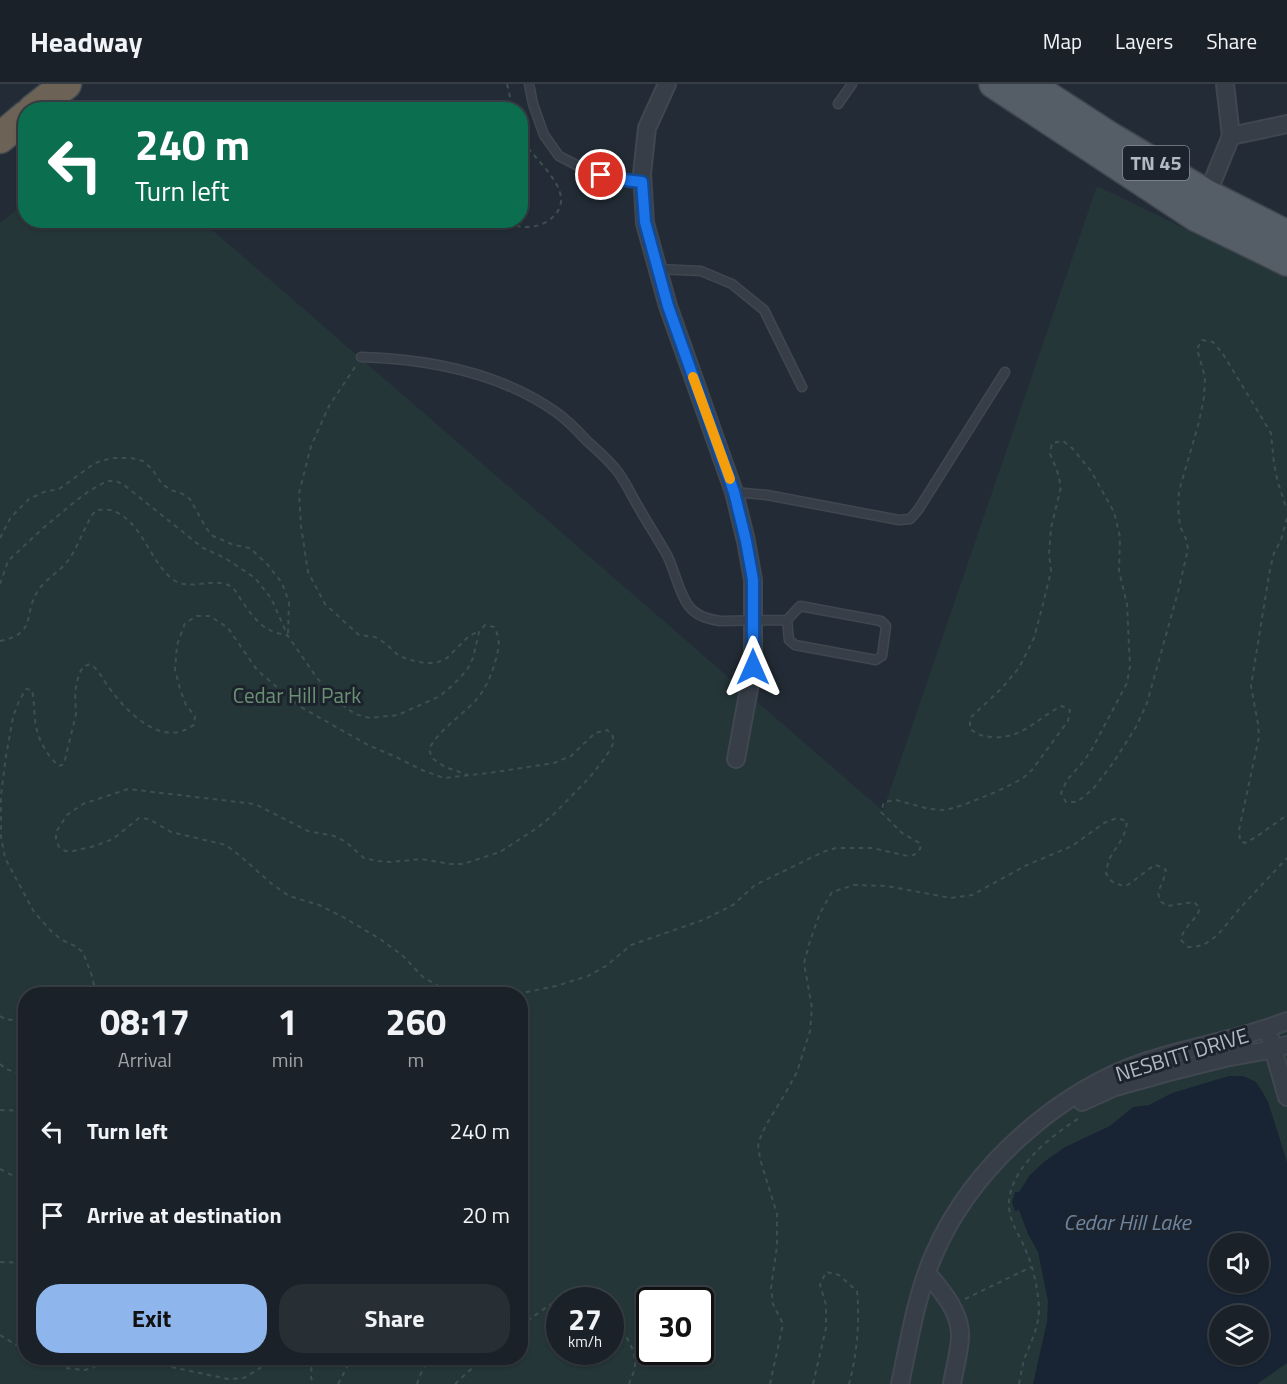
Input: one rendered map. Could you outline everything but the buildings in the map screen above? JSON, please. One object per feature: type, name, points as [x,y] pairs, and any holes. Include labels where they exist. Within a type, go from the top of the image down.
[{"type":"highway","points":[[43,102],[66,84]]},
{"type":"highway","points":[[0,138],[18,123]]},
{"type":"main road","name":"TN 45","points":[[993,84],[1063,117],[1287,262]]},
{"type":"main road","name":"TN 45","points":[[1030,84],[1063,117]]},
{"type":"main road","name":"TN 45","points":[[1202,205],[1287,234]]},
{"type":"street","points":[[667,84],[647,128],[642,174],[645,222],[668,306],[734,492],[753,580],[753,667],[736,759]]},
{"type":"street","points":[[1202,205],[1231,136],[1224,84]]},
{"type":"street","points":[[1231,136],[1287,124]]},
{"type":"street","name":"NESBITT DRIVE","points":[[900,1384],[921,1291],[934,1252],[956,1212],[991,1166],[1056,1108],[1102,1079],[1145,1062],[1268,1029],[1287,1021]]},
{"type":"street","points":[[1268,1029],[1280,1047],[1287,1097]]},
{"type":"street","name":"NESBITT DRIVE","points":[[1022,1137],[1081,1102],[1115,1088],[1169,1072],[1280,1047]]},
{"type":"street","points":[[927,1273],[951,1306],[958,1320],[960,1334],[952,1384]]},
{"type":"lane","points":[[529,84],[533,104],[544,135],[559,156],[588,171],[615,179],[642,182]]},
{"type":"lane","points":[[838,104],[852,84]]},
{"type":"lane","points":[[658,269],[701,271],[732,284],[764,310],[802,387]]},
{"type":"lane","points":[[361,357],[399,358],[470,372],[512,388],[550,408],[619,473],[667,556],[689,606],[698,615],[720,621],[788,621]]},
{"type":"lane","points":[[734,492],[767,495],[899,520],[910,519],[918,510],[1005,372]]},
{"type":"lane","points":[[800,606],[881,621],[886,627],[882,656],[876,660],[795,645],[789,640],[788,621],[800,606]]},
{"type":"path","points":[[507,84],[511,102]]},
{"type":"path","points":[[528,146],[553,177],[560,194],[560,206],[555,214],[537,226],[528,226]]},
{"type":"path","points":[[528,992],[556,987],[588,976],[606,966],[631,945],[713,915],[733,905],[755,885],[823,852],[836,848],[863,848],[908,856],[914,855],[920,849],[921,844],[902,833],[881,812],[884,801],[896,800],[929,809],[946,810],[996,792],[1022,779],[1032,770],[1068,721],[1070,710],[1062,706],[1023,732],[1004,738],[979,736],[970,729],[969,718],[1020,668],[1034,638],[1051,571],[1052,528],[1061,487],[1050,454],[1052,443],[1063,441],[1072,448],[1090,471],[1114,512],[1120,537],[1119,571],[1127,604],[1130,666],[1127,683],[1084,761],[1067,780],[1061,793],[1066,802],[1077,802],[1093,789],[1113,764],[1136,727],[1147,703],[1178,592],[1188,549],[1180,526],[1179,491],[1204,396],[1205,377],[1197,349],[1202,340],[1213,342],[1223,354],[1271,434],[1278,483],[1287,510]]},
{"type":"path","points":[[361,357],[329,406],[315,436],[299,493],[308,572],[326,604],[359,635],[375,637],[399,656],[411,660],[436,663],[447,658],[468,637],[485,625],[494,627],[500,637],[493,670],[483,692],[433,741],[429,749],[432,758],[445,767],[471,776]]},
{"type":"path","points":[[0,538],[11,517],[29,499],[44,492],[59,489],[95,463],[112,458],[131,458],[143,461],[162,483],[190,499],[213,536],[234,545],[249,548],[267,564],[282,583],[289,602],[288,636]]},
{"type":"path","points":[[0,584],[8,561],[42,529],[89,491],[107,482],[116,481],[203,548],[225,558],[255,578],[271,598],[288,636],[317,678],[337,701],[355,714],[370,718],[398,715],[440,696],[467,670],[473,657],[478,632]]},
{"type":"path","points":[[0,641],[16,637],[26,628],[39,590],[75,551],[96,510],[112,510],[127,519],[172,579],[188,586],[220,583],[233,588],[244,605],[268,630],[288,636]]},
{"type":"path","points":[[1287,518],[1270,569],[1251,686],[1259,737],[1239,830],[1240,841],[1245,843],[1256,837],[1287,815]]},
{"type":"path","points":[[94,987],[83,952],[52,932],[34,912],[5,858],[1,837],[1,795],[13,717],[26,689],[32,690],[35,721],[46,751],[59,766],[64,764],[76,714],[75,691],[79,674],[82,668],[90,664],[97,669],[108,686],[144,725],[161,732],[180,732],[194,724],[195,716],[186,705],[175,670],[177,645],[185,623],[197,616],[210,616],[228,628],[257,670],[299,706],[368,745],[444,778],[554,763],[571,756],[596,733],[607,730],[612,734],[614,742],[610,750],[589,778],[553,815],[500,852],[463,864],[421,859],[376,861],[364,858],[346,842],[334,836],[308,831],[255,804],[148,790],[128,789],[83,804],[67,815],[56,832],[59,847],[65,851],[73,850],[113,839],[139,818],[149,819],[171,832],[226,845],[289,896],[319,905],[380,939],[402,955],[423,977],[440,987]]},
{"type":"path","points":[[770,1384],[783,1324],[773,1304],[771,1288],[777,1246],[777,1214],[760,1159],[758,1143],[796,1072],[810,1031],[812,1008],[804,963],[820,913],[832,892],[854,885],[887,886],[951,898],[972,895],[1027,865],[1072,846],[1104,823],[1117,818],[1127,821],[1126,830],[1109,859],[1106,873],[1110,880],[1114,884],[1126,886],[1155,865],[1166,870],[1158,892],[1160,901],[1167,906],[1194,902],[1200,908],[1198,916],[1182,932],[1181,940],[1188,947],[1195,948],[1226,927],[1287,858]]},
{"type":"path","points":[[0,1016],[18,1021]]},
{"type":"path","points":[[0,1064],[18,1073]]},
{"type":"path","points":[[0,1110],[18,1111]]},
{"type":"path","points":[[1019,1384],[1024,1360],[1038,1319],[1038,1305],[1035,1281],[1027,1253],[1011,1218],[1008,1202],[1010,1193],[1020,1171],[1041,1146],[1088,1113]]},
{"type":"path","points":[[0,1169],[18,1178]]},
{"type":"path","points":[[0,1262],[18,1263]]},
{"type":"path","points":[[951,1306],[1031,1267]]},
{"type":"path","points":[[813,1384],[826,1328],[826,1305],[820,1285],[826,1272],[839,1275],[857,1291],[856,1340],[849,1384]]},
{"type":"path","points":[[528,1320],[546,1307]]},
{"type":"path","points":[[624,1334],[633,1350],[635,1366],[629,1384]]},
{"type":"path","points":[[0,1335],[18,1346]]},
{"type":"path","points":[[58,1365],[85,1370],[100,1365]]},
{"type":"path","points":[[162,1365],[228,1379],[244,1378],[265,1365]]},
{"type":"path","points":[[312,1365],[313,1384]]},
{"type":"path","points":[[338,1384],[348,1365]]},
{"type":"path","points":[[417,1384],[426,1365]]},
{"type":"path","points":[[455,1384],[475,1365]]},
{"type":"green space","name":"Cedar Hill Park","points":[[1097,186],[1287,278],[1287,1384],[0,1384],[0,223],[18,209],[18,228],[210,228],[883,811]]},
{"type":"water","name":"Cedar Hill Lake","points":[[1229,1076],[1243,1076],[1256,1082],[1268,1102],[1287,1162],[1287,1363],[1257,1384],[1033,1384],[1047,1322],[1048,1301],[1038,1252],[1019,1210],[1015,1211],[1012,1203],[1015,1192],[1019,1192],[1030,1175],[1044,1162],[1065,1147],[1110,1126],[1133,1107],[1149,1105],[1172,1093]]},
{"type":"slow traffic","points":[[693,377],[730,479]]},
{"type":"route","points":[[601,175],[642,182],[645,222],[668,306],[734,492],[746,541],[753,580],[753,667]]}]
